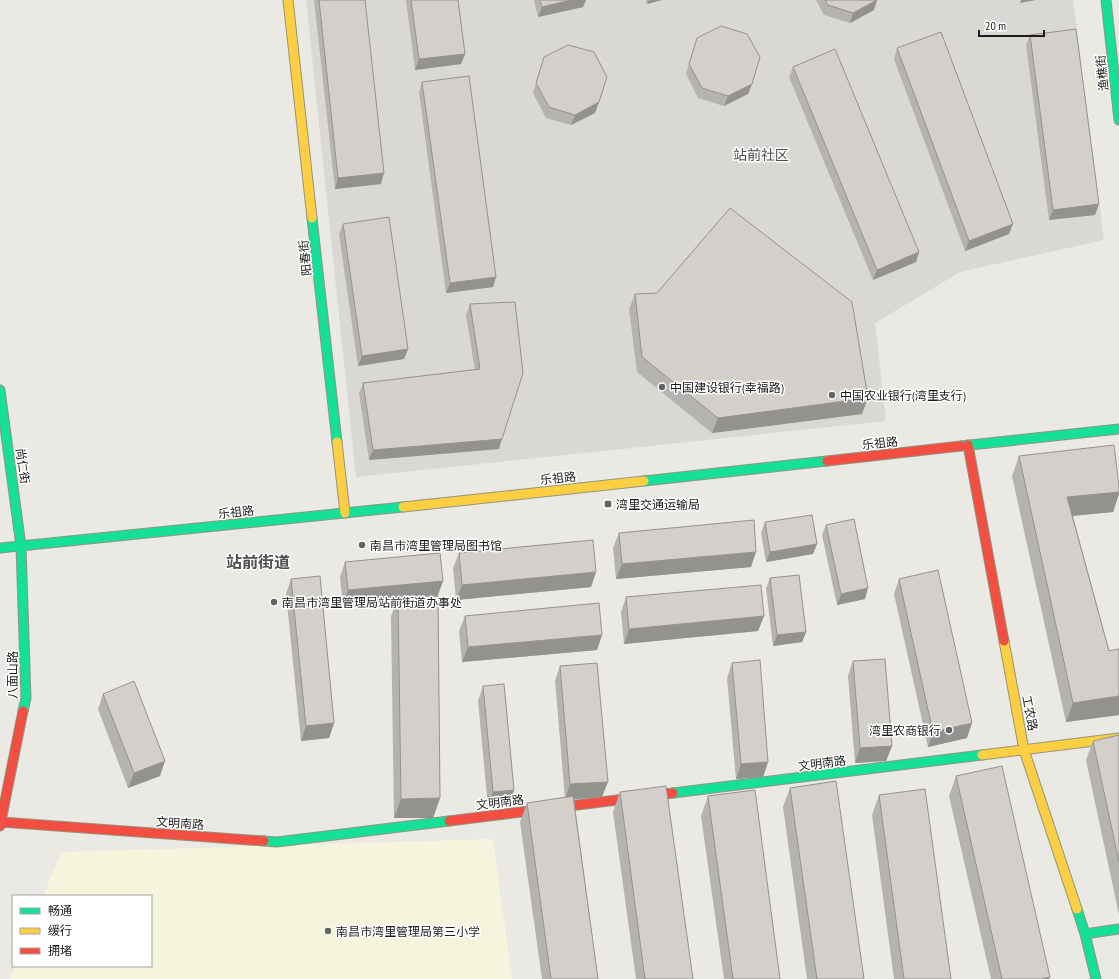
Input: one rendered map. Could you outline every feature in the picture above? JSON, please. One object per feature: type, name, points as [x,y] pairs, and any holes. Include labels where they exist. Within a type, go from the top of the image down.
[{"type":"street","name":"阳春街","points":[[288,0],[345,513]]},
{"type":"street","name":"渔樵街","points":[[1106,0],[1119,120]]},
{"type":"street","name":"尚仁街","points":[[0,390],[21,546]]},
{"type":"street","name":"乐祖路","points":[[0,548],[345,513],[1119,429]]},
{"type":"street","name":"工农路","points":[[968,445],[1024,750],[1085,934],[1096,979]]},
{"type":"street","name":"八面山路","points":[[1,824],[26,698],[21,546]]},
{"type":"street","name":"文明南路","points":[[1,824],[278,842],[1119,738]]},
{"type":"street","points":[[1085,934],[1119,930]]},
{"type":"shaded area","points":[[306,0],[1073,0],[1104,240],[960,272],[875,323],[886,421],[356,477]]},
{"type":"shaded area","name":"南昌市湾里管理局第三小学","points":[[493,839],[512,979],[10,979],[15,967],[152,967],[152,895],[43,895],[61,852]]},
{"type":"building","points":[[319,0],[365,0],[384,173],[338,178]]},
{"type":"building","points":[[411,0],[458,0],[465,54],[419,59]]},
{"type":"building","points":[[540,0],[571,0],[542,7]]},
{"type":"building","points":[[825,0],[877,0],[853,13],[828,5]]},
{"type":"building","points":[[721,26],[747,34],[760,57],[752,84],[728,96],[702,88],[689,64],[697,38]]},
{"type":"building","points":[[1076,29],[1099,204],[1053,210],[1030,35]]},
{"type":"building","points":[[941,32],[1013,224],[969,241],[897,48]]},
{"type":"building","points":[[568,45],[594,52],[607,77],[599,102],[575,115],[549,107],[536,83],[544,57]]},
{"type":"building","points":[[835,49],[919,252],[877,270],[793,67]]},
{"type":"building","points":[[469,76],[496,277],[450,283],[422,82]]},
{"type":"building","points":[[730,208],[852,302],[868,398],[718,418],[642,357],[635,294],[657,293]]},
{"type":"building","points":[[389,217],[408,349],[362,356],[343,224]]},
{"type":"building","points":[[515,302],[523,373],[502,439],[373,450],[363,383],[480,369],[470,304]]},
{"type":"building","points":[[1114,445],[1119,492],[1067,497],[1109,651],[1119,649],[1119,696],[1073,703],[1019,456]]},
{"type":"building","points":[[812,515],[817,544],[770,552],[765,522]]},
{"type":"building","points":[[854,519],[868,588],[841,594],[826,525]]},
{"type":"building","points":[[754,520],[756,552],[622,564],[619,533]]},
{"type":"building","points":[[593,540],[596,572],[462,585],[459,553]]},
{"type":"building","points":[[440,553],[443,581],[348,590],[345,562]]},
{"type":"building","points":[[938,570],[972,723],[933,732],[899,579]]},
{"type":"building","points":[[799,575],[806,632],[777,635],[770,578]]},
{"type":"building","points":[[320,576],[334,723],[306,726],[291,579]]},
{"type":"building","points":[[761,585],[764,616],[629,629],[626,597]]},
{"type":"building","points":[[398,596],[438,596],[440,798],[401,799]]},
{"type":"building","points":[[599,603],[602,635],[468,647],[465,616]]},
{"type":"building","points":[[885,659],[892,746],[860,748],[853,661]]},
{"type":"building","points":[[760,660],[768,762],[741,764],[732,663]]},
{"type":"building","points":[[597,663],[608,782],[570,784],[560,666]]},
{"type":"building","points":[[134,681],[165,761],[134,773],[103,694]]},
{"type":"building","points":[[504,684],[514,790],[493,792],[483,686]]},
{"type":"building","points":[[1119,735],[1119,862],[1093,741]]},
{"type":"building","points":[[1002,766],[1050,977],[1040,979],[1002,979],[956,776]]},
{"type":"building","points":[[836,781],[864,979],[817,979],[790,788]]},
{"type":"building","points":[[666,786],[693,979],[645,979],[620,792]]},
{"type":"building","points":[[925,789],[951,979],[904,979],[879,795]]},
{"type":"building","points":[[755,790],[780,979],[733,979],[708,796]]},
{"type":"building","points":[[573,796],[598,979],[551,979],[527,803]]},
{"type":"traffic: fast","points":[[1106,0],[1119,120]]},
{"type":"traffic: fast","points":[[312,218],[337,442]]},
{"type":"traffic: fast","points":[[0,390],[21,546],[26,698],[23,711]]},
{"type":"traffic: fast","points":[[961,446],[1119,429]]},
{"type":"traffic: fast","points":[[644,481],[827,461]]},
{"type":"traffic: fast","points":[[0,548],[403,507]]},
{"type":"traffic: fast","points":[[673,793],[982,755]]},
{"type":"traffic: fast","points":[[264,841],[277,842],[449,821]]},
{"type":"traffic: fast","points":[[1077,909],[1096,979]]},
{"type":"traffic: fast","points":[[1085,934],[1119,929]]},
{"type":"traffic: slow","points":[[288,0],[312,218]]},
{"type":"traffic: slow","points":[[337,442],[345,513]]},
{"type":"traffic: slow","points":[[403,507],[644,481]]},
{"type":"traffic: slow","points":[[1004,641],[1024,750],[1077,909]]},
{"type":"traffic: slow","points":[[982,755],[1119,738]]},
{"type":"traffic: jam","points":[[968,445],[1004,641]]},
{"type":"traffic: jam","points":[[827,461],[961,446]]},
{"type":"traffic: jam","points":[[0,826],[23,711]]},
{"type":"traffic: jam","points":[[449,821],[673,793]]},
{"type":"traffic: jam","points":[[1,822],[264,841]]},
{"type":"place","name":"中国建设银行(幸福路)","points":[[662,387]]},
{"type":"place","name":"中国农业银行(湾里支行)","points":[[832,395]]},
{"type":"place","name":"湾里交通运输局","points":[[608,504]]},
{"type":"place","name":"南昌市湾里管理局图书馆","points":[[362,545]]},
{"type":"place","name":"南昌市湾里管理局站前街道办事处","points":[[274,602]]},
{"type":"place","name":"湾里农商银行","points":[[949,730]]},
{"type":"place","name":"南昌市湾里管理局第三小学","points":[[328,931]]},
{"type":"district","name":"站前社区","points":[[761,155]]},
{"type":"district","name":"站前街道","points":[[258,562]]}]
